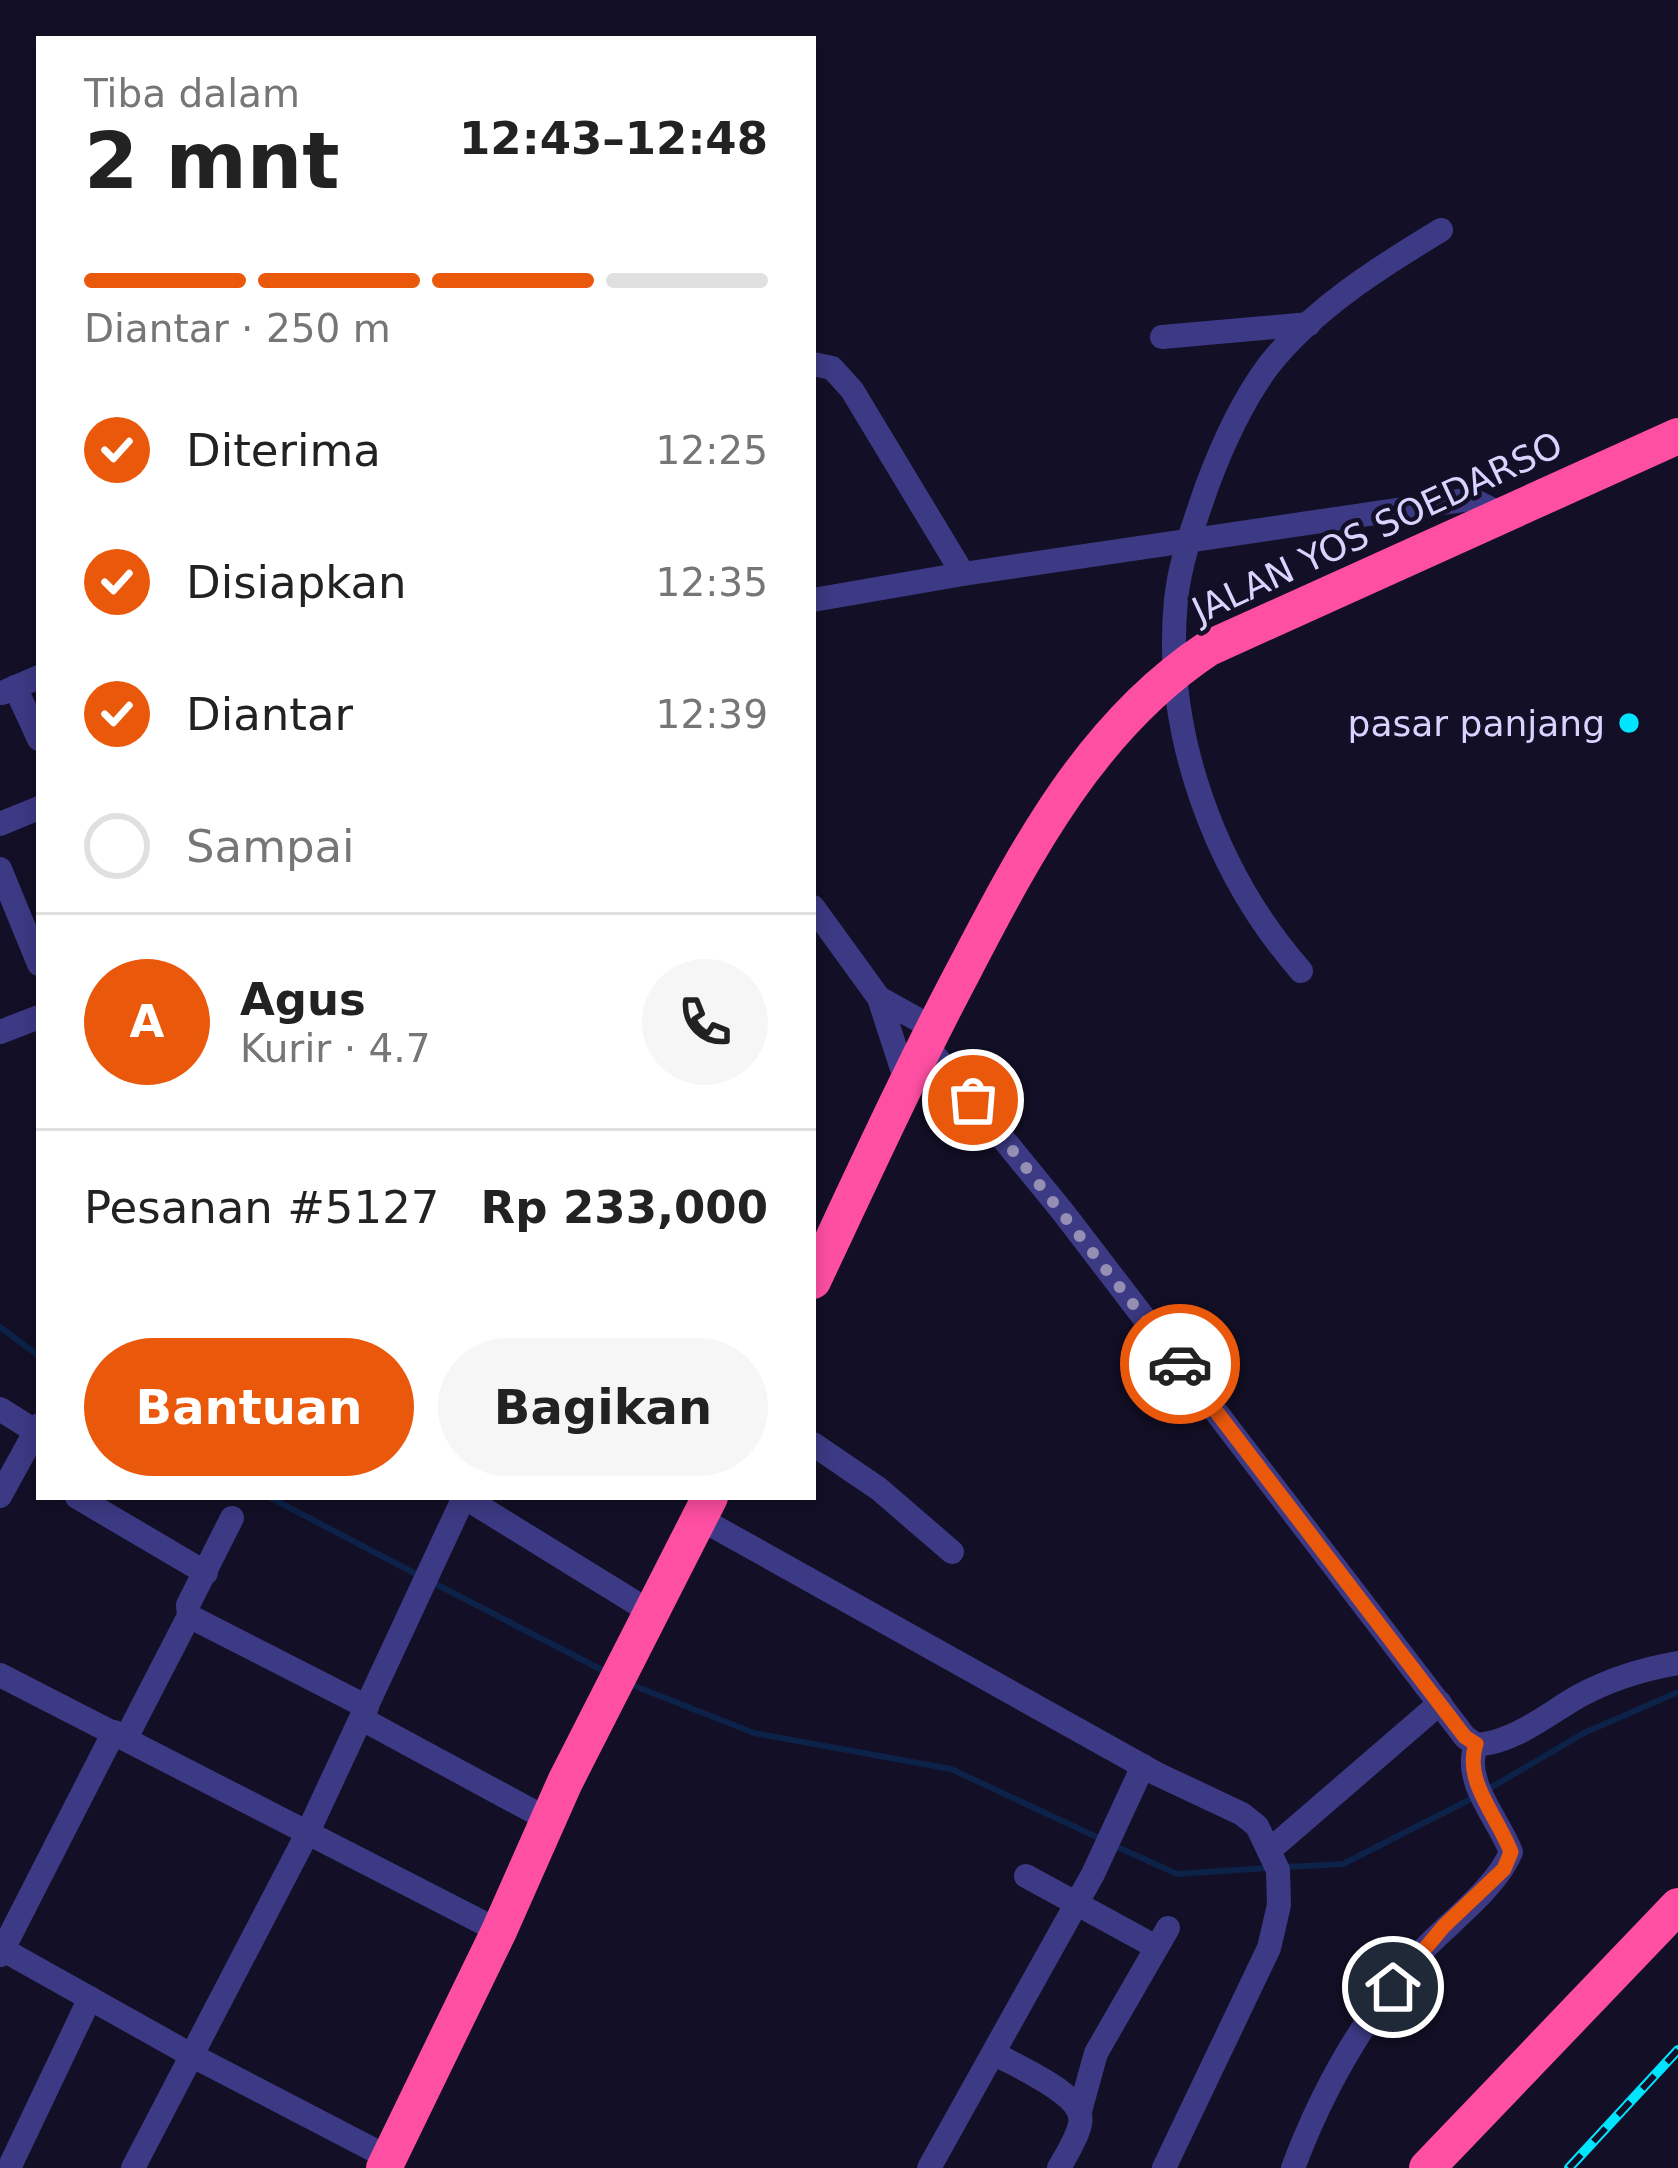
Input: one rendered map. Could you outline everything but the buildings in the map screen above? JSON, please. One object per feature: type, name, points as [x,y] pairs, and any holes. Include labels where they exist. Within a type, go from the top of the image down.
[{"type":"highway","name":"JALAN YOS SOEDARSO","points":[[816,1276],[906,1081],[1009,883],[1079,771],[1116,727],[1174,671],[1209,648],[1678,436]]},
{"type":"highway","points":[[386,2163],[499,1931],[547,1820],[704,1508]]},
{"type":"highway","points":[[1427,2168],[1678,1906]]},
{"type":"street","points":[[1301,971],[1264,924],[1216,838],[1182,721],[1174,671],[1176,599],[1187,544],[1217,460],[1246,399],[1272,361],[1384,265],[1441,230]]},
{"type":"street","points":[[1162,337],[1310,324]]},
{"type":"street","points":[[816,365],[832,368],[852,390],[963,574]]},
{"type":"street","points":[[816,599],[1471,499],[1489,508],[1492,519]]},
{"type":"street","points":[[36,678],[8,691],[36,734]]},
{"type":"street","points":[[0,824],[36,809]]},
{"type":"street","points":[[0,869],[36,957]]},
{"type":"street","points":[[816,912],[879,998],[929,1035],[1439,1703],[1476,1744],[1472,1773],[1511,1852],[1504,1869],[1433,1938],[1374,2011],[1337,2068],[1293,2168]]},
{"type":"street","points":[[879,998],[906,1081]]},
{"type":"street","points":[[0,1032],[36,1018]]},
{"type":"street","points":[[0,1409],[36,1427]]},
{"type":"street","points":[[816,1446],[847,1464],[952,1552]]},
{"type":"street","points":[[0,1496],[30,1461]]},
{"type":"street","points":[[81,1500],[206,1573]]},
{"type":"street","points":[[133,2168],[307,1834],[463,1500]]},
{"type":"street","points":[[469,1500],[652,1613]]},
{"type":"street","points":[[704,1508],[1143,1766],[1242,1814],[1257,1826],[1278,1870],[1280,1905],[1269,1948],[1164,2168]]},
{"type":"street","points":[[232,1518],[188,1605],[189,1616],[1,1950],[386,2163]]},
{"type":"street","points":[[189,1616],[547,1820]]},
{"type":"street","points":[[1476,1744],[1512,1736],[1582,1694],[1623,1676],[1678,1663]]},
{"type":"street","points":[[0,1675],[499,1931]]},
{"type":"street","points":[[1271,1849],[1439,1703]]},
{"type":"street","points":[[929,2168],[1093,1874],[1143,1766]]},
{"type":"street","points":[[1026,1876],[1077,1904],[1162,1937],[1096,2053],[1081,2123],[1059,2168]]},
{"type":"street","points":[[9,2168],[90,1998]]},
{"type":"street","points":[[995,2054],[1067,2095],[1080,2111]]},
{"type":"waterway","points":[[0,1327],[36,1354]]},
{"type":"waterway","points":[[275,1500],[418,1575]]},
{"type":"waterway","points":[[430,1581],[604,1671]]},
{"type":"waterway","points":[[627,1683],[754,1733],[951,1769],[1101,1839]]},
{"type":"waterway","points":[[1485,1791],[1584,1733],[1678,1692]]},
{"type":"waterway","points":[[1286,1867],[1343,1864],[1473,1798]]},
{"type":"waterway","points":[[1113,1845],[1177,1874],[1267,1868]]},
{"type":"railway","points":[[1569,2168],[1678,2050]]},
{"type":"way so far","points":[[973,1100],[1180,1364]]},
{"type":"place","name":"pasar panjang","points":[[1629,723]]},
{"type":"route","points":[[1180,1364],[1465,1737],[1476,1744],[1472,1773],[1511,1852],[1504,1869],[1444,1926],[1393,1987]]}]
